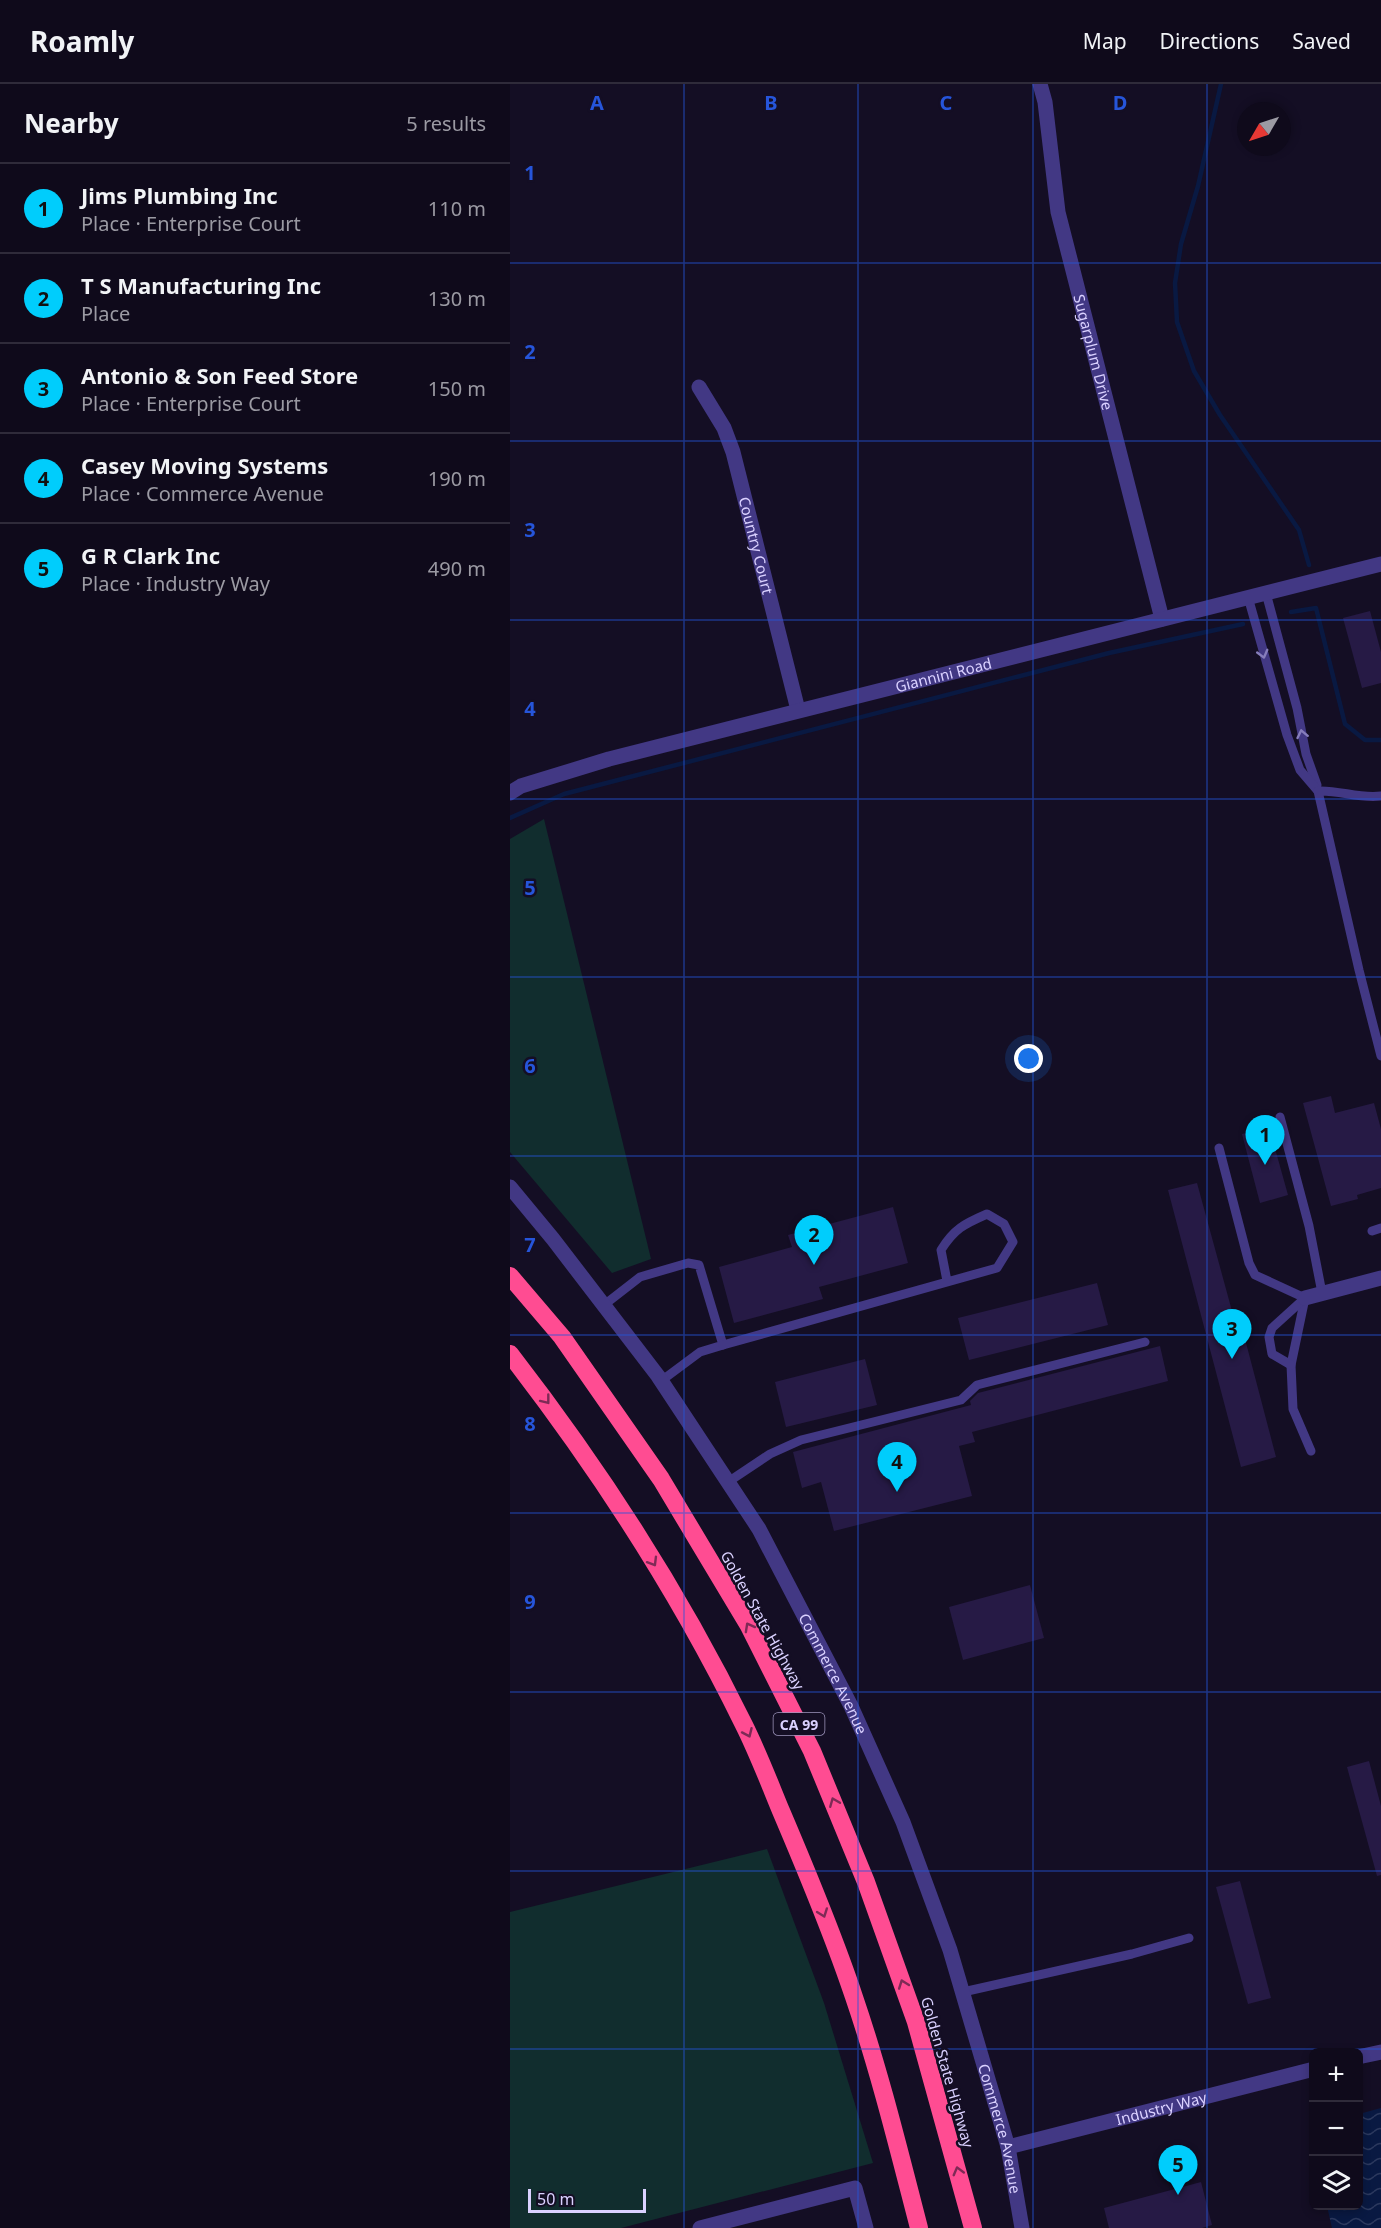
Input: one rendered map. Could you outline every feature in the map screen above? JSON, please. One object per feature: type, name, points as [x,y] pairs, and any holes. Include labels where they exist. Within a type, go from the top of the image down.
[{"type":"highway","name":"Golden State Highway","points":[[510,1276],[562,1337],[661,1479],[749,1626],[812,1750],[866,1882],[916,2022],[973,2228]]},
{"type":"highway","points":[[510,1354],[555,1412],[625,1516],[690,1623],[745,1726],[818,1897],[855,1998],[887,2102],[919,2228]]},
{"type":"street","name":"Sugarplum Drive","points":[[1040,84],[1045,102],[1058,212],[1162,619]]},
{"type":"street","name":"Country Court","points":[[699,387],[724,428],[733,452],[798,710]]},
{"type":"street","name":"Giannini Road","points":[[510,793],[521,786],[609,759],[1381,564]]},
{"type":"street","name":"Commerce Avenue","points":[[510,1187],[553,1239],[661,1381],[759,1528],[851,1706],[903,1822],[950,1950],[1008,2147],[1022,2228]]},
{"type":"street","points":[[1305,1298],[1381,1278]]},
{"type":"street","points":[[1363,2056],[1381,2052]]},
{"type":"street","name":"Industry Way","points":[[1008,2147],[1309,2070]]},
{"type":"street","points":[[700,2228],[855,2188],[866,2228]]},
{"type":"lane","points":[[1266,593],[1297,708],[1306,754],[1318,791],[1359,970],[1381,1052]]},
{"type":"lane","points":[[1248,597],[1287,735],[1300,770],[1318,791]]},
{"type":"lane","points":[[1318,791],[1332,790],[1368,797],[1381,796]]},
{"type":"lane","points":[[1280,1117],[1309,1226],[1322,1293]]},
{"type":"lane","points":[[1219,1148],[1249,1263],[1255,1275],[1305,1298]]},
{"type":"lane","points":[[661,1381],[700,1352],[997,1268],[1013,1242],[1004,1224],[987,1214],[962,1225],[949,1237],[941,1250],[947,1281]]},
{"type":"lane","points":[[604,1305],[640,1277],[688,1263],[699,1265],[723,1345]]},
{"type":"lane","points":[[1305,1298],[1291,1365],[1293,1409],[1311,1451]]},
{"type":"lane","points":[[1291,1365],[1272,1354],[1269,1337],[1272,1328],[1305,1298]]},
{"type":"lane","points":[[728,1482],[770,1454],[801,1440],[961,1400],[977,1385],[1145,1342]]},
{"type":"lane","points":[[963,1992],[1132,1954],[1189,1938]]},
{"type":"green space","points":[[544,819],[651,1259],[612,1273],[510,1152],[510,839]]},
{"type":"green space","points":[[767,1849],[824,2003],[873,2163],[621,2228],[510,2228],[510,1912]]},
{"type":"water","points":[[1381,2108],[1381,2228],[1332,2228],[1328,2210],[1363,2210],[1363,2113]]},
{"type":"building","points":[[1370,611],[1381,652],[1381,683],[1362,688],[1343,618]]},
{"type":"building","points":[[1331,1096],[1335,1113],[1374,1103],[1381,1129],[1381,1188],[1357,1195],[1358,1199],[1331,1206],[1303,1103]]},
{"type":"building","points":[[1269,1127],[1288,1195],[1260,1203],[1242,1134]]},
{"type":"building","points":[[1197,1183],[1235,1322],[1240,1320],[1276,1457],[1241,1467],[1168,1190]]},
{"type":"building","points":[[893,1207],[908,1263],[819,1287],[823,1299],[734,1323],[719,1267],[792,1247],[788,1235]]},
{"type":"building","points":[[1097,1283],[1108,1325],[969,1360],[958,1318]]},
{"type":"building","points":[[1160,1346],[1168,1381],[972,1432],[975,1442],[959,1446],[972,1496],[834,1531],[821,1482],[802,1488],[793,1452],[971,1405],[970,1401],[978,1393]]},
{"type":"building","points":[[865,1359],[877,1405],[786,1427],[775,1382]]},
{"type":"building","points":[[1030,1585],[1044,1638],[963,1660],[949,1607]]},
{"type":"building","points":[[1369,1761],[1381,1806],[1381,1875],[1377,1876],[1347,1767]]},
{"type":"building","points":[[1240,1881],[1271,1998],[1248,2004],[1216,1887]]},
{"type":"building","points":[[1201,2182],[1212,2225],[1202,2228],[1109,2228],[1104,2208]]},
{"type":"waterway","points":[[1221,84],[1198,186],[1181,244],[1175,283],[1177,322],[1194,371],[1220,415],[1299,530],[1309,565]]},
{"type":"waterway","points":[[1291,612],[1316,608],[1345,724],[1365,740],[1381,740]]},
{"type":"waterway","points":[[510,818],[564,794],[1109,653],[1243,624]]},
{"type":"place","name":"Jims Plumbing Inc","points":[[1265,1165]]},
{"type":"place","name":"T S Manufacturing Inc","points":[[814,1265]]},
{"type":"place","name":"Antonio & Son Feed Store","points":[[1232,1359]]},
{"type":"place","name":"Casey Moving Systems","points":[[897,1492]]},
{"type":"place","name":"G R Clark Inc","points":[[1178,2195]]}]
